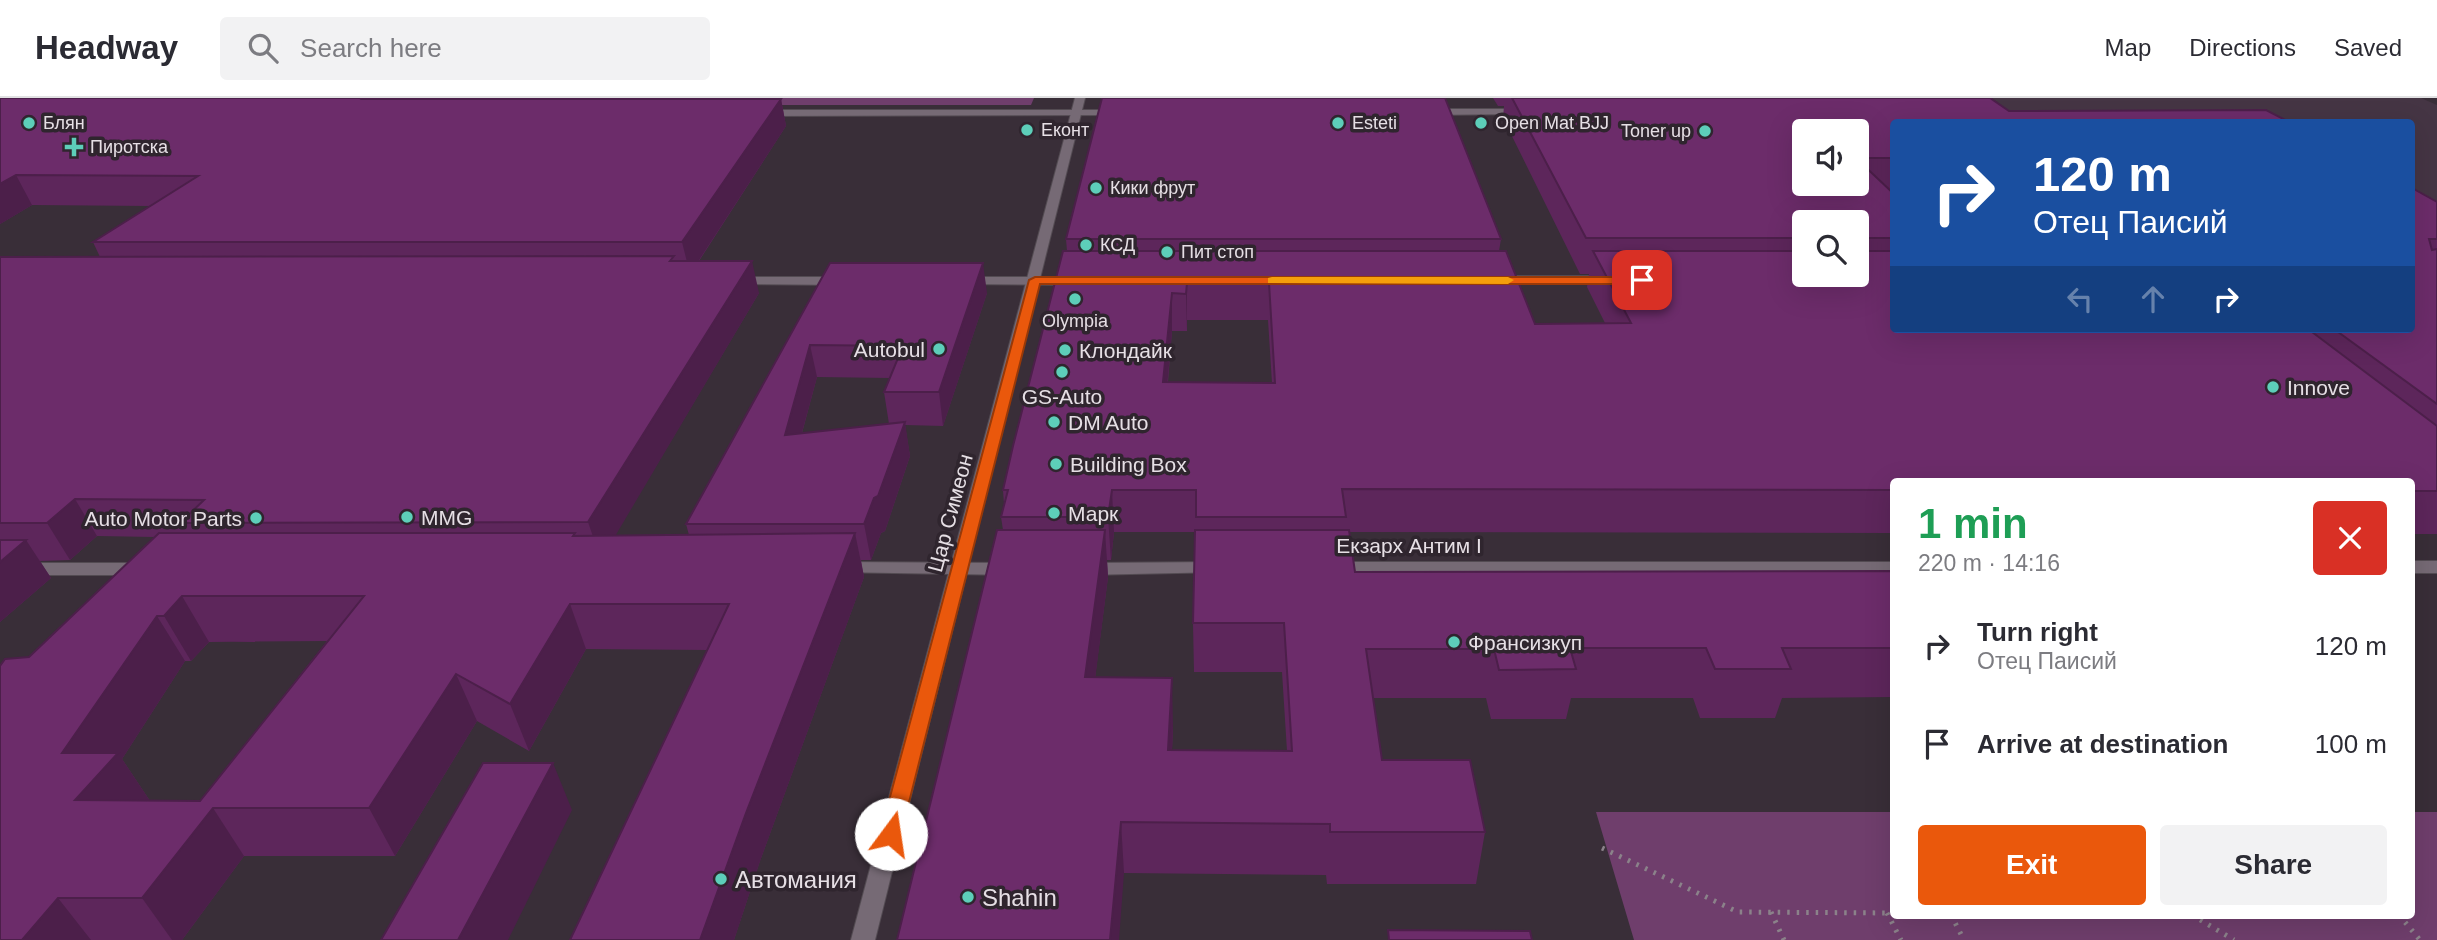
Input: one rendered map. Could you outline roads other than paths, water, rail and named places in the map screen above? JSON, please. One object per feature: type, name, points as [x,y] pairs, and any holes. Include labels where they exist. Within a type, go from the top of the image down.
[{"type":"street","points":[[743,113],[1078,105],[1134,113]]},
{"type":"street","name":"Цар Симеон","points":[[863,940],[1078,105]]},
{"type":"street","points":[[1415,112],[1540,112]]},
{"type":"street","points":[[1474,280],[1628,280]]},
{"type":"street","points":[[715,281],[863,281]]},
{"type":"street","points":[[943,281],[1096,281]]},
{"type":"street","points":[[2415,567],[2437,567]]},
{"type":"street","points":[[827,568],[1028,569]]},
{"type":"street","points":[[1070,569],[1237,568]]},
{"type":"street","name":"Екзарх Антим I","points":[[1306,568],[1890,568]]},
{"type":"street","points":[[0,569],[165,569]]},
{"type":"place","name":"Блян","points":[[29,123]]},
{"type":"place","name":"Esteti","points":[[1338,123]]},
{"type":"place","name":"Open Mat BJJ","points":[[1481,123]]},
{"type":"place","name":"Еконт","points":[[1027,130]]},
{"type":"place","name":"Toner up","points":[[1705,131]]},
{"type":"place","name":"Пиротска","points":[[74,147]]},
{"type":"place","name":"Кики фрут","points":[[1096,188]]},
{"type":"place","name":"КСД","points":[[1086,245]]},
{"type":"place","name":"Пит стоп","points":[[1167,252]]},
{"type":"place","name":"Olympia","points":[[1075,299]]},
{"type":"place","name":"Autobul","points":[[939,349]]},
{"type":"place","name":"Клондайк","points":[[1065,350]]},
{"type":"place","name":"GS-Auto","points":[[1062,372]]},
{"type":"place","name":"Innove","points":[[2273,387]]},
{"type":"place","name":"DM Auto","points":[[1054,422]]},
{"type":"place","name":"Building Box","points":[[1056,464]]},
{"type":"place","name":"Марк","points":[[1054,513]]},
{"type":"place","name":"MMG","points":[[407,517]]},
{"type":"place","name":"Auto Motor Parts","points":[[256,518]]},
{"type":"place","name":"Франсизкуп","points":[[1454,642]]},
{"type":"place","name":"Автомания","points":[[721,879]]},
{"type":"place","name":"Shahin","points":[[968,897]]}]
